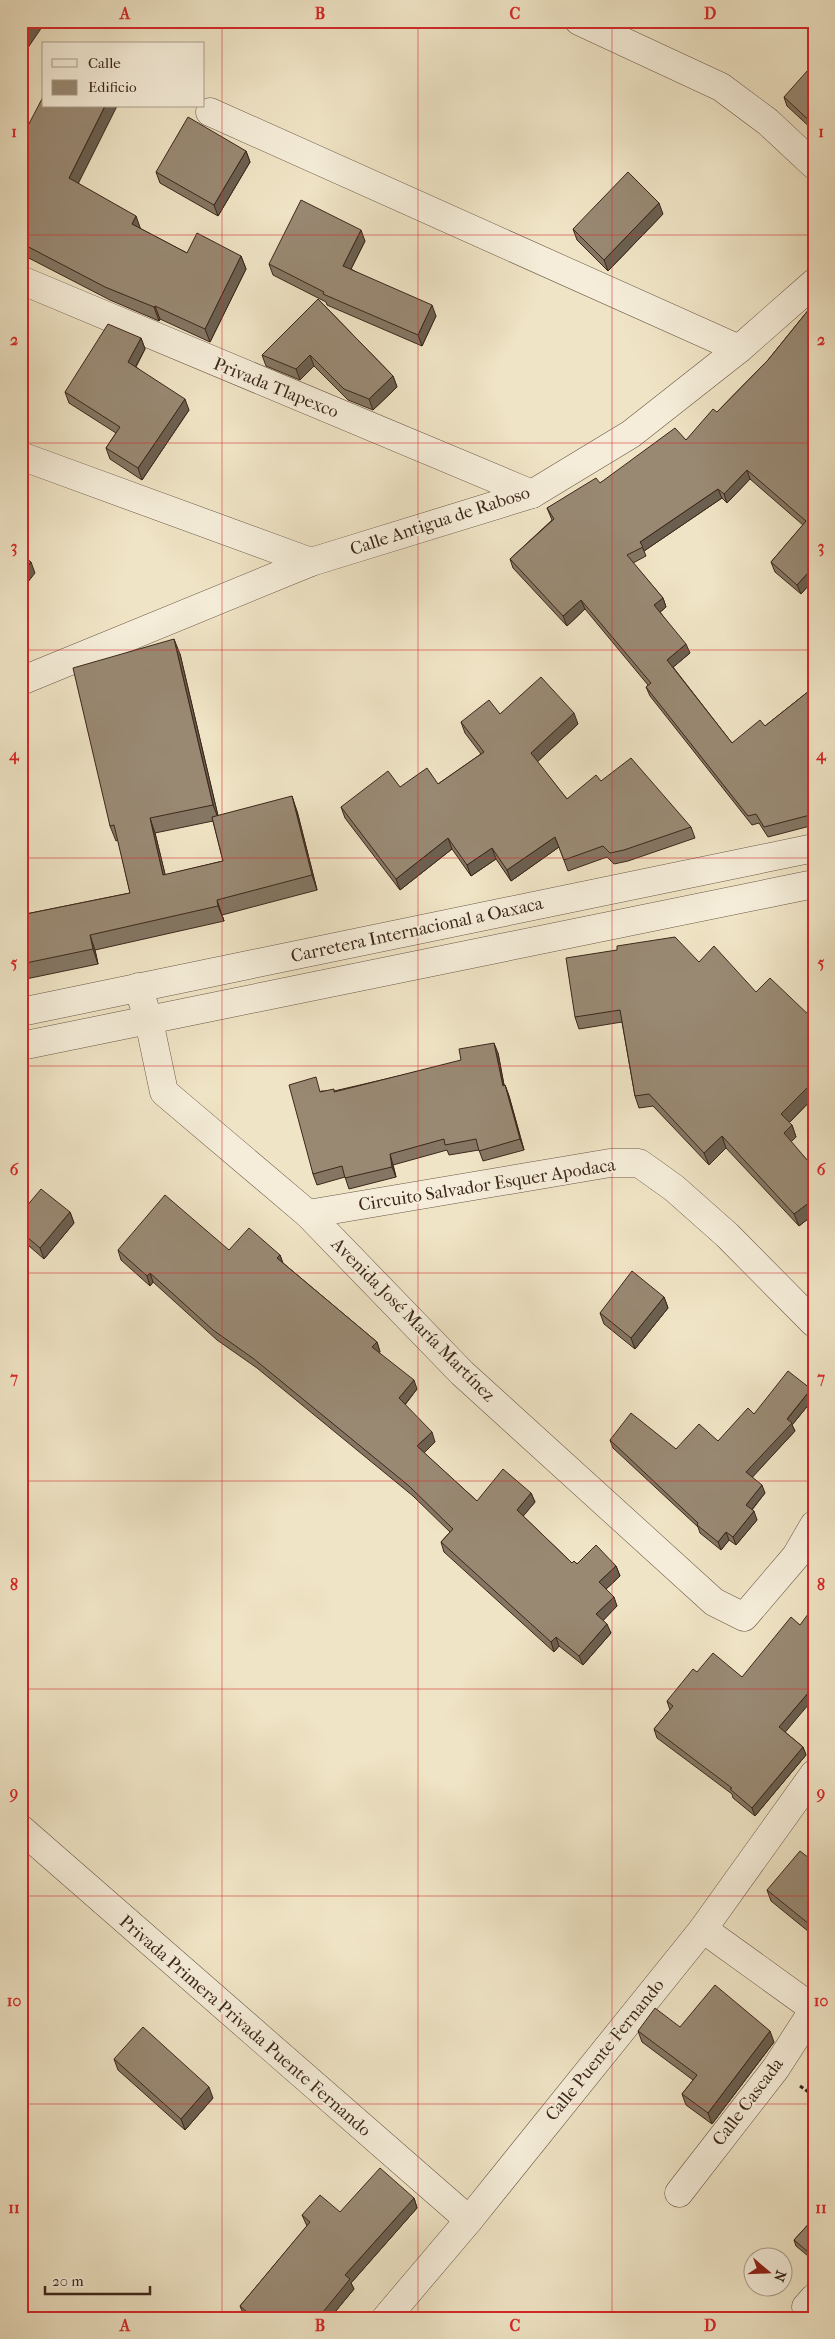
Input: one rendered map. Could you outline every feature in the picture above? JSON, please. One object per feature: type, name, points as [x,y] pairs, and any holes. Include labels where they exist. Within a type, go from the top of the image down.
[{"type":"street","points":[[579,21],[721,87],[768,122],[814,165]]},
{"type":"street","points":[[210,112],[740,349]]},
{"type":"street","name":"Privada Tlapexco","points":[[21,280],[532,494]]},
{"type":"street","name":"Calle Antigua de Raboso","points":[[21,681],[311,562],[532,494],[631,434],[740,349],[814,283]]},
{"type":"street","points":[[21,456],[311,562]]},
{"type":"street","name":"Carretera Internacional a Oaxaca","points":[[21,1012],[814,848]]},
{"type":"street","name":"Carretera Internacional a Oaxaca","points":[[21,1046],[814,884]]},
{"type":"street","points":[[254,964],[262,998]]},
{"type":"street","name":"Avenida José María Martínez","points":[[138,987],[149,1021],[164,1092],[308,1214],[462,1373],[714,1602],[744,1617],[796,1556],[814,1525]]},
{"type":"street","name":"Circuito Salvador Esquer Apodaca","points":[[308,1214],[610,1163],[639,1163],[674,1188],[728,1236],[814,1323]]},
{"type":"street","name":"Calle Puente Fernando","points":[[386,2318],[469,2220],[703,1929],[814,1774]]},
{"type":"street","name":"Privada Primera Privada Puente Fernando","points":[[21,1830],[469,2220]]},
{"type":"street","points":[[703,1929],[814,2009]]},
{"type":"street","name":"Calle Cascada","points":[[679,2193],[776,2068],[814,2009]]},
{"type":"building","points":[[21,21],[32,21],[21,37]]},
{"type":"building","points":[[808,70],[814,75],[814,125],[784,97]]},
{"type":"building","points":[[42,99],[42,108],[104,108],[69,178],[136,216],[132,224],[187,253],[197,233],[241,256],[205,329],[155,306],[105,287],[21,243],[21,139]]},
{"type":"building","points":[[188,117],[246,151],[214,205],[156,172]]},
{"type":"building","points":[[628,172],[659,203],[604,260],[573,229]]},
{"type":"building","points":[[301,200],[361,230],[343,266],[432,305],[418,335],[323,294],[324,292],[269,264]]},
{"type":"building","points":[[318,299],[393,376],[369,399],[344,389],[310,355],[296,369],[262,355]]},
{"type":"building","points":[[814,303],[814,566],[797,585],[771,562],[806,521],[747,470],[724,494],[718,489],[640,542],[643,547],[627,555],[663,598],[654,605],[686,644],[667,660],[732,743],[760,720],[765,726],[814,687],[814,786],[812,787],[814,789],[814,814],[764,827],[756,814],[748,816],[646,687],[651,683],[581,600],[563,616],[510,559],[554,519],[547,508],[596,478],[600,483],[675,428],[686,440],[713,409],[717,412],[768,360]]},
{"type":"building","points":[[108,324],[141,338],[128,362],[185,399],[138,468],[106,448],[120,427],[65,392]]},
{"type":"building","points":[[21,554],[31,562],[21,574]]},
{"type":"building","points":[[174,639],[213,805],[150,818],[163,875],[223,861],[212,817],[292,796],[312,875],[217,900],[218,906],[90,935],[93,949],[21,964],[21,915],[130,893],[114,825],[110,826],[73,668]]},
{"type":"building","points":[[541,677],[574,713],[531,753],[567,799],[596,775],[601,781],[631,758],[691,827],[624,850],[610,853],[603,846],[564,860],[555,837],[507,870],[492,848],[467,865],[448,838],[396,879],[341,807],[388,771],[400,787],[427,768],[438,784],[484,752],[461,722],[489,700],[500,714]]},
{"type":"building","points":[[675,937],[699,962],[714,946],[756,992],[770,978],[812,1018],[814,1017],[814,1081],[781,1114],[792,1125],[784,1133],[814,1168],[814,1199],[794,1214],[722,1136],[704,1153],[649,1094],[635,1096],[620,1010],[575,1017],[566,958],[617,950],[617,946]]},
{"type":"building","points":[[494,1043],[503,1086],[505,1085],[520,1139],[479,1151],[476,1139],[445,1145],[444,1139],[390,1154],[392,1167],[345,1178],[342,1166],[313,1174],[289,1085],[316,1077],[320,1092],[334,1089],[334,1092],[461,1060],[459,1049]]},
{"type":"building","points":[[41,1189],[70,1212],[40,1248],[21,1232],[21,1213]]},
{"type":"building","points":[[165,1195],[229,1250],[249,1228],[280,1255],[277,1258],[377,1342],[372,1347],[414,1380],[399,1398],[432,1432],[417,1446],[477,1501],[503,1469],[531,1493],[517,1510],[572,1563],[574,1561],[577,1564],[596,1545],[616,1566],[599,1582],[614,1597],[596,1614],[607,1624],[579,1656],[556,1637],[551,1642],[441,1542],[453,1529],[409,1486],[254,1359],[213,1330],[150,1273],[147,1276],[118,1250]]},
{"type":"building","points":[[632,1271],[664,1297],[631,1338],[600,1313]]},
{"type":"building","points":[[788,1371],[811,1389],[787,1419],[792,1423],[746,1472],[762,1485],[746,1505],[754,1511],[733,1537],[726,1532],[718,1542],[697,1525],[698,1523],[610,1440],[631,1413],[676,1449],[699,1424],[718,1441],[748,1408],[754,1414]]},
{"type":"building","points":[[814,1606],[814,1686],[779,1727],[803,1747],[752,1808],[730,1789],[732,1788],[654,1729],[673,1706],[667,1701],[693,1669],[697,1672],[713,1653],[742,1677],[791,1617],[800,1625]]},
{"type":"building","points":[[800,1851],[814,1862],[814,1928],[767,1890]]},
{"type":"building","points":[[715,1985],[770,2031],[708,2113],[682,2094],[697,2075],[638,2031],[655,2008],[680,2027]]},
{"type":"building","points":[[143,2027],[209,2087],[181,2119],[114,2059]]},
{"type":"building","points":[[380,2168],[414,2198],[345,2275],[350,2279],[318,2318],[293,2318],[291,2316],[290,2318],[254,2318],[240,2306],[310,2222],[302,2215],[320,2195],[340,2212]]},
{"type":"building","points":[[814,2218],[814,2257],[794,2240]]}]
